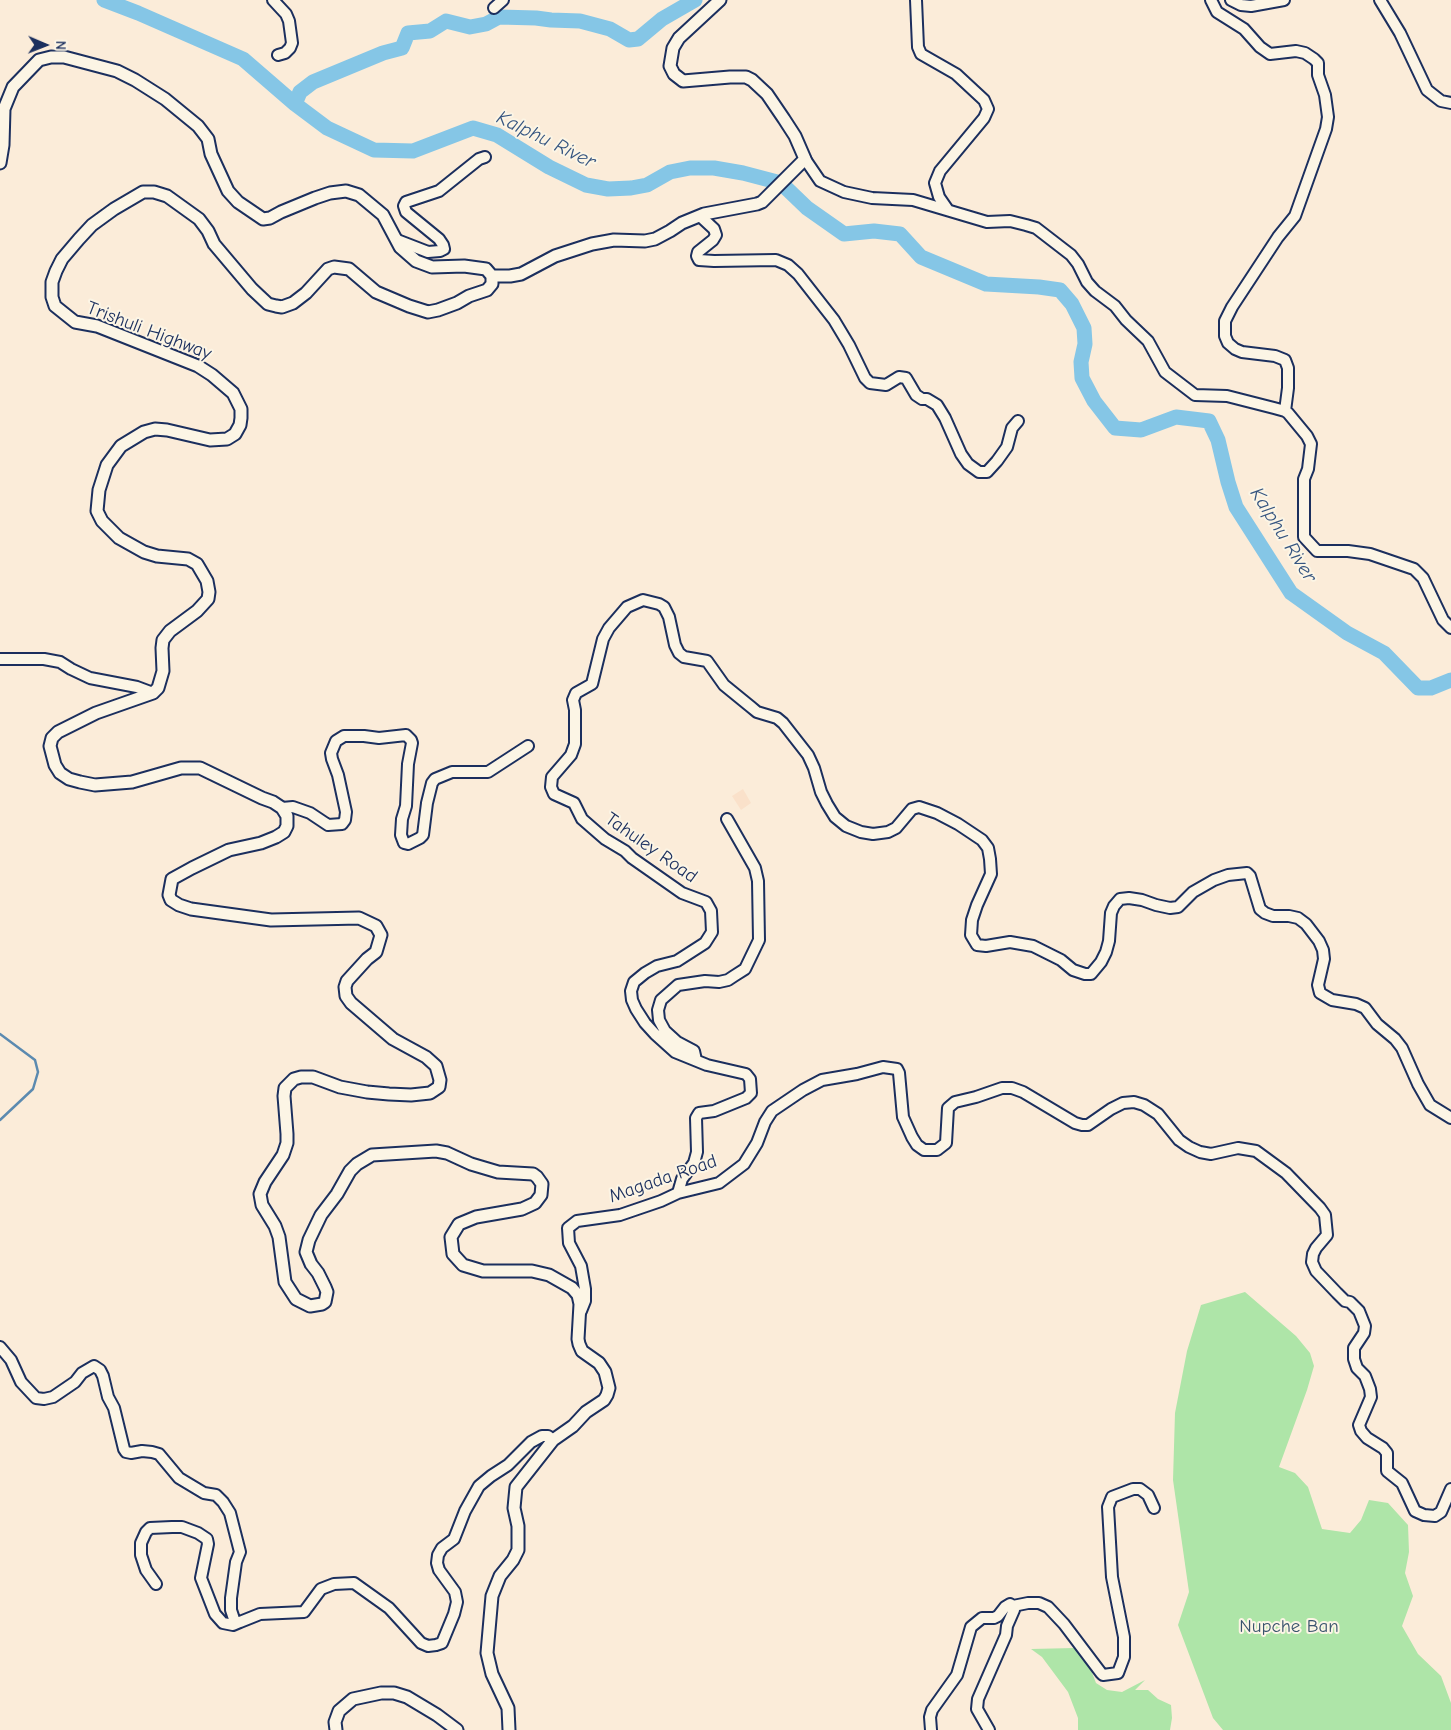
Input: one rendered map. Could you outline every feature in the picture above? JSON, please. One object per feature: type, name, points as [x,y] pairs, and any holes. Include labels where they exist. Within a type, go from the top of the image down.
[{"type":"street","points":[[273,0],[286,14],[289,21],[292,43],[286,52],[278,54]]},
{"type":"street","points":[[494,8],[503,0]]},
{"type":"street","points":[[720,0],[679,38],[673,48],[670,66],[674,74],[683,81],[730,77],[746,77],[752,80],[767,94],[784,119],[795,136],[805,160],[820,181],[838,189],[872,198],[913,200],[987,222],[1010,222],[1026,224],[1036,228],[1071,255],[1087,282],[1095,291],[1115,306],[1126,320],[1144,337],[1165,372],[1195,395],[1227,396],[1285,411],[1307,436],[1311,444],[1308,469],[1304,479],[1304,537],[1317,551],[1348,550],[1370,554],[1414,569],[1423,578],[1443,620],[1451,628]]},
{"type":"street","points":[[916,0],[918,46],[921,54],[956,74],[980,95],[988,109],[984,118],[940,170],[935,183],[939,197],[948,210]]},
{"type":"street","points":[[1211,0],[1217,12],[1244,29],[1260,47],[1270,54],[1296,51],[1305,53],[1314,59],[1318,63],[1318,74],[1325,95],[1328,117],[1326,129],[1295,216],[1278,237],[1225,321],[1225,336],[1228,343],[1235,349],[1275,356],[1285,360],[1288,368],[1288,388],[1285,411]]},
{"type":"street","points":[[1231,0],[1241,5],[1251,6],[1284,0]]},
{"type":"street","points":[[1380,0],[1400,33],[1428,90],[1441,100],[1451,102]]},
{"type":"street","points":[[0,163],[3,145],[4,109],[13,87],[39,60],[51,57],[64,57],[117,71],[135,80],[165,100],[198,126],[208,139],[211,154],[228,191],[238,202],[264,219],[314,198],[346,191],[359,195],[383,215],[400,248],[416,261],[432,267],[464,266],[486,269],[492,276],[510,276],[521,274],[555,256],[592,244],[614,240],[645,241],[655,239],[682,222],[700,216],[757,204],[762,202],[805,160]]},
{"type":"street","points":[[397,240],[428,252],[444,249],[439,239],[406,212],[404,206],[406,202],[439,191],[479,159],[485,157]]},
{"type":"street","name":"Trishuli Highway","points":[[153,693],[158,688],[163,672],[163,640],[170,632],[204,605],[209,592],[207,581],[197,564],[188,559],[157,556],[144,552],[119,538],[109,529],[102,521],[97,510],[103,474],[107,465],[121,446],[144,432],[155,429],[167,430],[210,440],[227,439],[235,434],[240,425],[241,409],[226,386],[198,366],[97,326],[75,322],[55,306],[52,297],[52,282],[65,255],[92,225],[114,208],[143,192],[154,192],[167,196],[199,220],[208,231],[214,244],[252,289],[268,304],[276,306],[293,303],[306,293],[328,269],[334,267],[349,269],[376,292],[428,312],[457,303],[486,290],[492,284],[492,276]]},
{"type":"street","points":[[700,216],[714,229],[716,235],[713,240],[698,252],[699,260],[776,260],[793,270],[811,288],[823,308],[834,320],[865,378],[870,383],[886,385],[898,377],[906,378],[916,395],[937,405],[961,454],[968,464],[979,472],[987,472],[1007,448],[1012,428],[1018,421]]},
{"type":"street","name":"Tahuley Road","points":[[678,1192],[682,1178],[694,1163],[697,1152],[696,1118],[699,1113],[722,1109],[746,1098],[751,1093],[750,1079],[746,1074],[707,1065],[675,1052],[655,1034],[636,1009],[631,991],[634,982],[645,973],[658,966],[677,961],[705,943],[712,932],[713,921],[709,904],[682,893],[625,851],[605,839],[582,819],[574,803],[554,794],[550,788],[552,777],[570,755],[576,744],[573,700],[576,693],[592,684],[603,639],[609,628],[627,607],[644,600],[664,608],[669,616],[675,645],[679,653],[684,657],[707,661],[724,685],[757,712],[777,718],[783,722],[808,754],[827,804],[835,817],[846,826],[861,832],[874,834],[888,832],[896,828],[912,809],[919,808],[937,813],[982,840],[988,848],[991,874],[976,906],[972,920],[971,934],[977,945],[986,946],[1010,942],[1034,946],[1061,960],[1073,970],[1091,974],[1101,962],[1106,952],[1109,941],[1111,913],[1120,899],[1129,898],[1170,908],[1178,907],[1194,892],[1214,880],[1228,875],[1246,873],[1250,876],[1260,909],[1265,914],[1298,918],[1306,924],[1319,941],[1324,959],[1318,985],[1320,993],[1332,1000],[1356,1004],[1365,1008],[1377,1024],[1395,1039],[1402,1048],[1418,1084],[1430,1105],[1451,1118]]},
{"type":"street","points":[[0,659],[44,659],[60,662],[90,678],[137,687],[153,693]]},
{"type":"street","points":[[153,693],[96,713],[58,732],[52,738],[50,746],[55,765],[60,773],[69,779],[80,782],[104,784],[132,782],[181,768],[200,768],[282,808],[287,816],[288,826],[284,832],[261,843],[229,850],[180,874],[172,879],[169,895],[171,900],[179,906],[191,909],[243,917],[294,920],[359,918],[376,926],[381,935],[380,944],[376,952],[347,981],[345,987],[346,996],[351,1003],[393,1039],[426,1057],[436,1066],[440,1080],[438,1087],[434,1091],[411,1095],[367,1092],[340,1087],[313,1077],[301,1076],[294,1079],[285,1088],[286,1143],[283,1155],[265,1182],[260,1194],[262,1205],[280,1236],[282,1274],[289,1291],[296,1299],[310,1306],[325,1302],[327,1292],[318,1273],[311,1264],[306,1248],[312,1231],[321,1215],[337,1194],[350,1171],[357,1164],[372,1155],[436,1151],[447,1153],[471,1164],[498,1172],[533,1174],[537,1176],[542,1184],[541,1195],[535,1203],[522,1209],[476,1217],[459,1224],[451,1237],[453,1254],[464,1264],[483,1270],[532,1271],[556,1278],[572,1288],[578,1295],[580,1315],[579,1344],[582,1351],[599,1363],[605,1372],[609,1388],[608,1395],[604,1400],[586,1412],[573,1426],[553,1440],[516,1487],[514,1508],[518,1532],[518,1550],[513,1560],[500,1576],[492,1596],[487,1653],[492,1674],[508,1708],[509,1730]]},
{"type":"street","points":[[282,808],[293,807],[310,813],[328,825],[342,824],[345,820],[346,812],[338,775],[332,759],[336,740],[344,736],[379,738],[406,735],[412,743],[408,764],[406,806],[402,819],[401,835],[404,843],[408,844],[423,835],[427,803],[432,783],[452,772],[488,772],[528,746]]},
{"type":"street","points":[[696,1060],[694,1051],[677,1042],[665,1031],[659,1020],[658,1010],[661,1000],[678,985],[728,980],[744,969],[759,940],[758,881],[755,868],[727,819]]},
{"type":"street","name":"Magada Road","points":[[580,1315],[585,1301],[585,1288],[581,1266],[569,1243],[568,1228],[577,1221],[620,1215],[661,1201],[678,1192],[718,1183],[744,1164],[757,1143],[765,1122],[772,1111],[803,1090],[830,1078],[857,1074],[883,1067],[897,1069],[900,1073],[903,1118],[917,1145],[924,1150],[937,1150],[946,1143],[948,1108],[955,1102],[1002,1088],[1012,1088],[1023,1092],[1075,1123],[1082,1125],[1088,1125],[1123,1103],[1134,1102],[1144,1105],[1158,1114],[1179,1140],[1195,1150],[1211,1154],[1238,1148],[1256,1151],[1286,1174],[1325,1214],[1327,1235],[1316,1248],[1312,1262],[1316,1270],[1337,1294],[1360,1311],[1365,1326],[1364,1333],[1354,1348],[1354,1360],[1357,1368],[1365,1376],[1371,1398],[1360,1425],[1361,1431],[1367,1438],[1383,1448],[1386,1454],[1387,1472],[1402,1483],[1415,1511],[1424,1516],[1435,1516],[1441,1512],[1451,1489]]},
{"type":"street","points":[[0,1347],[11,1360],[21,1382],[36,1398],[53,1397],[75,1382],[82,1373],[94,1366],[100,1370],[104,1376],[108,1397],[114,1408],[126,1452],[142,1451],[158,1454],[179,1478],[204,1493],[216,1495],[223,1502],[230,1513],[240,1552],[236,1562],[231,1604],[233,1619],[235,1622],[240,1622]]},
{"type":"street","points":[[156,1584],[146,1570],[141,1555],[141,1543],[146,1532],[150,1528],[182,1527],[198,1533],[206,1539],[208,1544],[201,1578],[215,1614],[222,1623],[233,1625],[260,1614],[304,1612],[321,1589],[326,1586],[354,1583],[389,1608],[421,1643],[428,1646],[442,1643],[457,1602],[455,1592],[437,1563],[438,1555],[442,1548],[454,1539],[467,1506],[479,1486],[508,1465],[531,1442],[542,1436],[548,1436],[553,1440]]},
{"type":"street","points":[[931,1730],[930,1717],[932,1710],[957,1675],[971,1627],[982,1618],[998,1616],[1008,1604],[1013,1606],[1039,1603],[1048,1607],[1064,1624],[1101,1673],[1104,1675],[1118,1673],[1124,1657],[1124,1638],[1112,1577],[1108,1507],[1112,1497],[1133,1488],[1140,1489],[1148,1495],[1154,1508]]},
{"type":"street","points":[[989,1730],[977,1709],[978,1699],[1004,1641],[1014,1610],[1013,1606]]},
{"type":"street","points":[[336,1730],[335,1722],[339,1711],[353,1699],[381,1693],[394,1693],[407,1697],[457,1730]]},
{"type":"shaded area","points":[[743,789],[751,803],[741,810],[732,796]]},
{"type":"green space","name":"Nupche Ban","points":[[1245,1292],[1296,1336],[1310,1353],[1314,1366],[1279,1467],[1295,1473],[1308,1487],[1322,1529],[1350,1533],[1361,1520],[1369,1500],[1388,1503],[1408,1525],[1409,1552],[1405,1573],[1413,1596],[1402,1626],[1418,1654],[1441,1676],[1451,1703],[1451,1730],[1223,1730],[1213,1718],[1178,1625],[1189,1592],[1173,1480],[1175,1413],[1187,1351],[1201,1305]]},
{"type":"green space","points":[[1074,1648],[1086,1657],[1096,1683],[1107,1690],[1122,1692],[1145,1680],[1135,1690],[1148,1690],[1158,1699],[1171,1705],[1172,1718],[1170,1730],[1078,1730],[1078,1718],[1068,1692],[1042,1657],[1031,1649]]},
{"type":"waterway","name":"Kalphu River","points":[[104,0],[243,59],[295,104],[327,128],[374,150],[413,151],[473,128],[497,135],[549,167],[586,185],[608,189],[647,185],[670,172],[690,168],[714,168],[743,173],[781,183],[807,208],[844,234],[874,231],[900,234],[921,257],[986,284],[1060,290],[1072,304],[1084,328],[1085,344],[1081,362],[1082,378],[1094,401],[1115,428],[1141,430],[1176,417],[1209,421],[1218,440],[1236,507],[1291,593],[1347,633],[1384,653],[1418,688],[1431,688],[1451,680]]},
{"type":"waterway","points":[[295,104],[300,92],[313,82],[383,53],[402,48],[408,33],[430,31],[446,21],[470,27],[486,24],[499,17],[580,21],[610,29],[629,40],[638,39],[662,19],[695,0]]},
{"type":"waterway","points":[[0,1034],[35,1060],[38,1072],[33,1089],[0,1120]]}]
